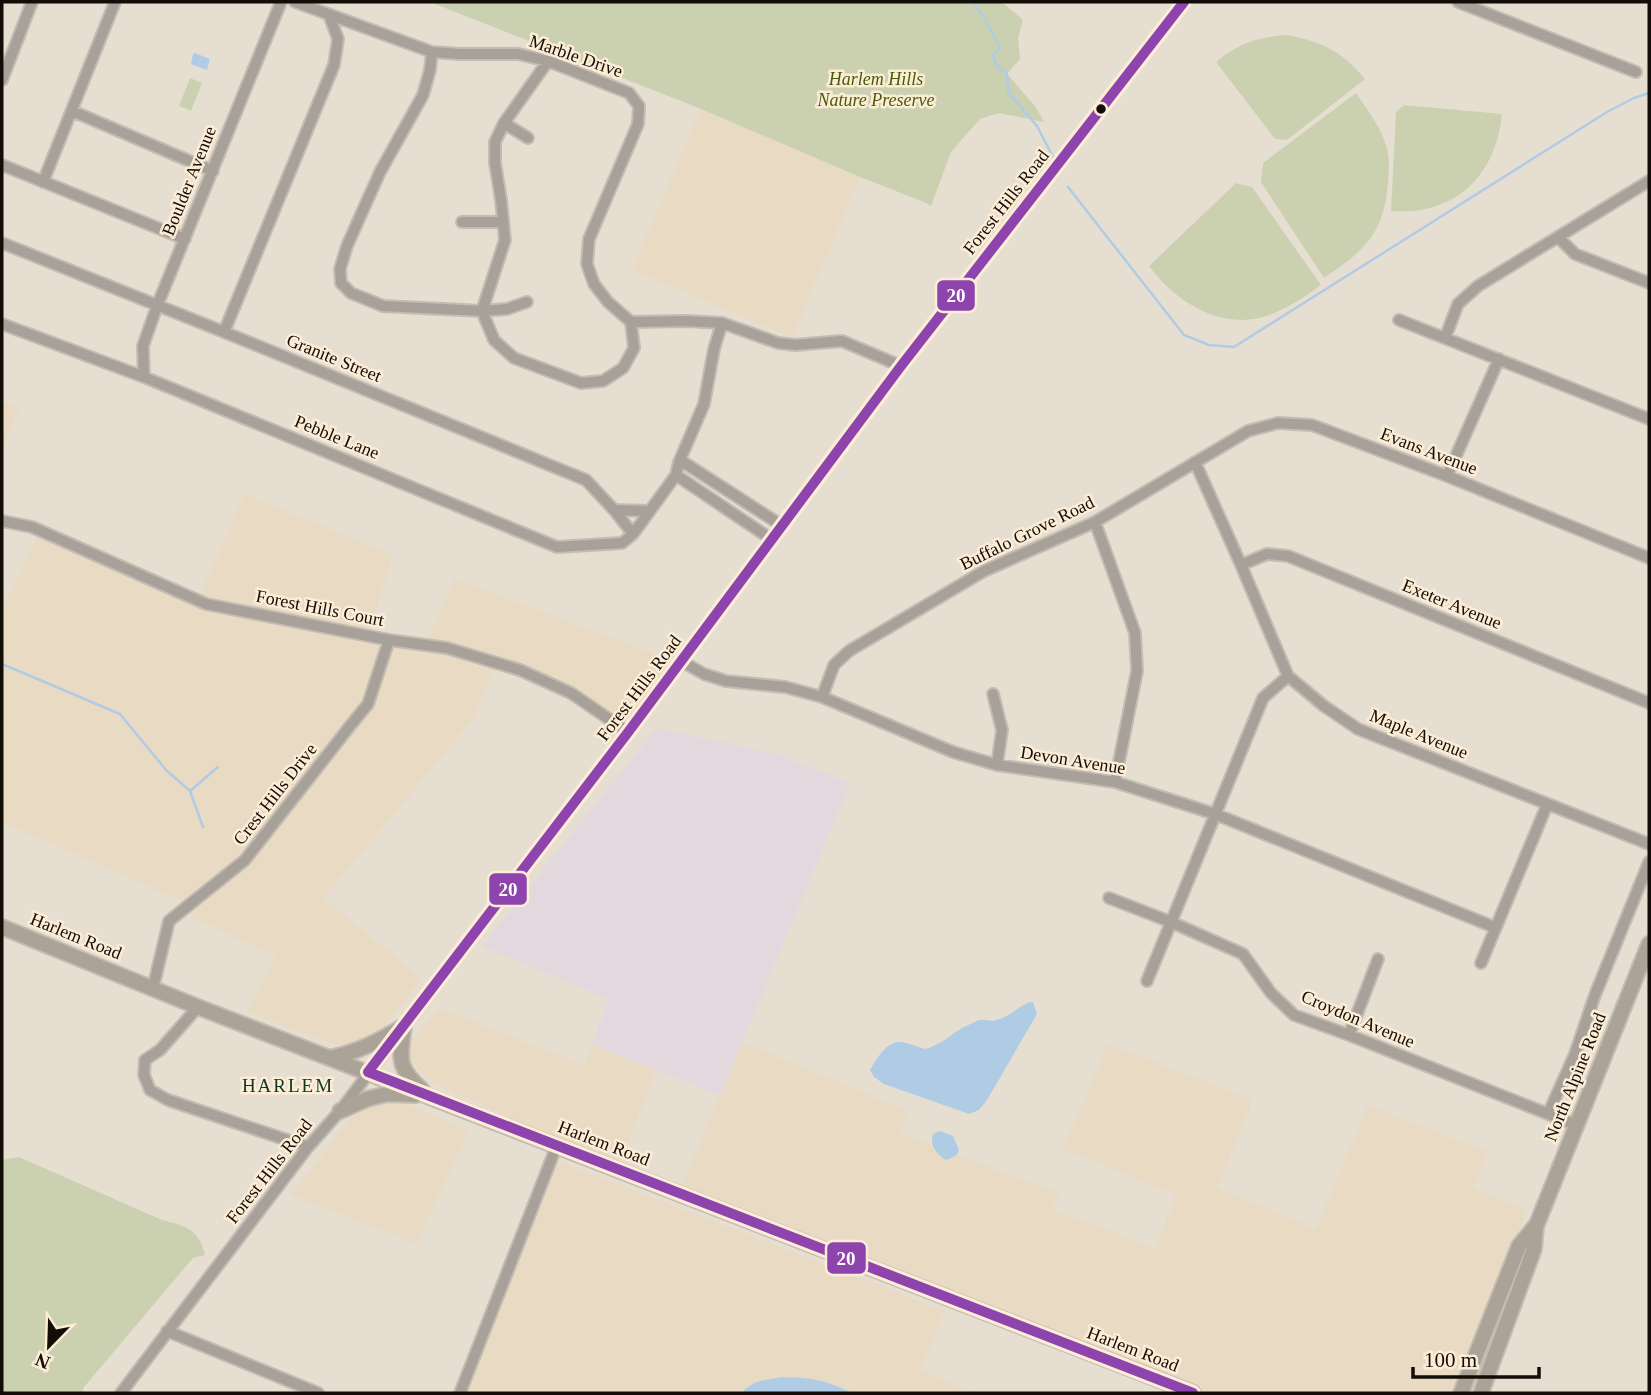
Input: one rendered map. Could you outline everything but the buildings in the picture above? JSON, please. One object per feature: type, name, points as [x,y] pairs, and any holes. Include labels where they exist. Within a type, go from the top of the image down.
[{"type":"main road","name":"Harlem Road","points":[[2,927],[198,1007],[1193,1393]]},
{"type":"main road","name":"North Alpine Road","points":[[1461,1393],[1519,1247],[1536,1224],[1649,944]]},
{"type":"main road","points":[[329,1058],[374,1044],[404,1026]]},
{"type":"main road","points":[[404,1026],[400,1058],[403,1068],[408,1077],[428,1095]]},
{"type":"main road","points":[[340,1111],[367,1099],[387,1094],[428,1095]]},
{"type":"main road","name":"North Alpine Road","points":[[1481,1393],[1534,1249],[1536,1224]]},
{"type":"street","points":[[2,80],[32,2]]},
{"type":"street","points":[[43,181],[115,2]]},
{"type":"street","name":"Boulder Avenue","points":[[145,377],[144,346],[157,306],[281,2]]},
{"type":"street","name":"Marble Drive","points":[[295,2],[432,52],[518,54],[548,61],[629,93],[639,106],[638,124],[589,239],[587,264],[594,284],[608,302],[631,322]]},
{"type":"street","name":"Forest Hills Road","points":[[121,1393],[308,1147],[340,1111],[628,732],[901,366],[1184,2]]},
{"type":"street","points":[[1458,2],[1473,5],[1636,72]]},
{"type":"street","points":[[224,332],[334,65],[338,39],[329,15]]},
{"type":"street","points":[[432,52],[423,95],[380,172],[347,246],[340,269],[341,283],[351,293],[383,306],[482,311],[507,309],[527,302]]},
{"type":"street","points":[[548,61],[504,123],[495,142],[495,163],[505,240],[482,311],[494,340],[514,358],[581,383],[603,381],[623,368],[634,348],[631,322],[687,321],[722,323],[778,343],[795,345],[842,341],[901,366]]},
{"type":"street","points":[[72,111],[213,171]]},
{"type":"street","points":[[504,123],[528,138]]},
{"type":"street","points":[[2,165],[185,239]]},
{"type":"street","points":[[1445,338],[1458,304],[1478,286],[1649,181]]},
{"type":"street","points":[[462,222],[503,222]]},
{"type":"street","points":[[1558,237],[1576,254],[1649,284]]},
{"type":"street","name":"Granite Street","points":[[2,243],[586,480],[633,534]]},
{"type":"street","points":[[1399,320],[1649,419]]},
{"type":"street","points":[[633,534],[676,475],[704,404],[714,349],[722,323]]},
{"type":"street","name":"Pebble Lane","points":[[2,324],[145,377],[557,547],[622,543],[633,534]]},
{"type":"street","points":[[1447,476],[1499,359]]},
{"type":"street","name":"Evans Avenue","points":[[1195,462],[1248,431],[1278,423],[1312,425],[1447,476],[1649,558]]},
{"type":"street","points":[[680,460],[781,525]]},
{"type":"street","name":"Buffalo Grove Road","points":[[822,697],[834,665],[849,651],[984,571],[1095,522],[1195,462]]},
{"type":"street","name":"Maple Avenue","points":[[1195,462],[1288,676],[1324,706],[1359,729],[1649,844]]},
{"type":"street","points":[[676,475],[771,539]]},
{"type":"street","points":[[614,510],[649,511]]},
{"type":"street","name":"Forest Hills Court","points":[[2,521],[32,527],[206,604],[389,640],[447,648],[520,670],[571,693],[628,732]]},
{"type":"street","points":[[1095,522],[1135,633],[1137,671],[1115,782]]},
{"type":"street","name":"Exeter Avenue","points":[[1241,565],[1267,554],[1288,556],[1649,703]]},
{"type":"street","name":"Crest Hills Drive","points":[[153,988],[169,921],[245,860],[312,776],[368,704],[389,640]]},
{"type":"street","name":"Devon Avenue","points":[[681,661],[704,674],[726,681],[785,687],[822,697],[953,752],[997,765],[1115,782],[1215,814],[1494,927]]},
{"type":"street","points":[[1147,981],[1264,698],[1288,676]]},
{"type":"street","points":[[993,694],[1002,730],[997,765]]},
{"type":"street","points":[[1481,962],[1547,805]]},
{"type":"street","points":[[1548,1114],[1575,1054],[1595,995],[1649,862]]},
{"type":"street","name":"Croydon Avenue","points":[[1109,898],[1243,954],[1271,993],[1294,1015],[1576,1125]]},
{"type":"street","points":[[1349,1035],[1378,960]]},
{"type":"street","points":[[198,1007],[160,1050],[145,1060],[144,1075],[150,1090],[168,1100],[308,1147]]},
{"type":"street","points":[[460,1393],[557,1145]]},
{"type":"street","points":[[167,1331],[318,1393]]},
{"type":"shaded area","points":[[701,109],[860,177],[792,338],[632,270]]},
{"type":"shaded area","points":[[2,401],[19,408],[2,451]]},
{"type":"shaded area","points":[[245,494],[393,555],[366,642],[421,653],[455,579],[674,661],[618,730],[572,702],[522,679],[493,670],[474,718],[324,898],[421,978],[385,1026],[373,1037],[351,1046],[334,1045],[247,1011],[276,956],[195,919],[180,900],[2,822],[2,610],[38,534],[196,603]]},
{"type":"shaded area","points":[[657,728],[776,754],[850,783],[720,1095],[592,1045],[609,999],[482,946]]},
{"type":"shaded area","points":[[440,1008],[584,1065],[592,1045],[657,1070],[618,1164],[445,1089],[425,1077],[407,1054],[409,1043]]},
{"type":"shaded area","points":[[743,1042],[909,1111],[899,1133],[1059,1193],[1052,1209],[1155,1248],[1176,1195],[1063,1149],[1108,1044],[1253,1100],[1217,1188],[1316,1229],[1368,1105],[1488,1152],[1473,1188],[1527,1210],[1456,1393],[1212,1393],[681,1186]]},
{"type":"shaded area","points":[[405,1102],[468,1131],[417,1244],[291,1195],[349,1120],[381,1103]]},
{"type":"shaded area","points":[[558,1161],[945,1311],[920,1370],[974,1393],[466,1393]]},
{"type":"green space","name":"Harlem Hills Nature Preserve","points":[[430,2],[1002,2],[1023,20],[1018,38],[1020,59],[1007,74],[1035,106],[1044,122],[999,113],[980,119],[951,152],[931,206],[701,109]]},
{"type":"green space","points":[[1287,35],[1330,49],[1348,61],[1365,79],[1287,140],[1275,139],[1216,62],[1249,42]]},
{"type":"green space","points":[[190,78],[202,83],[191,111],[179,106]]},
{"type":"green space","points":[[1356,93],[1377,124],[1387,149],[1389,169],[1386,201],[1370,240],[1324,278],[1261,182],[1263,163]]},
{"type":"green space","points":[[1404,105],[1502,114],[1491,156],[1468,188],[1453,199],[1434,207],[1414,211],[1391,211],[1396,112]]},
{"type":"green space","points":[[1236,183],[1252,187],[1321,285],[1303,298],[1269,315],[1234,320],[1186,302],[1149,266]]},
{"type":"green space","points":[[19,1157],[162,1220],[185,1227],[199,1239],[205,1255],[193,1258],[84,1387],[82,1393],[2,1393],[2,1160]]},
{"type":"water","points":[[195,53],[210,59],[207,70],[191,64]]},
{"type":"water","points":[[1033,1002],[1037,1014],[979,1110],[969,1114],[884,1084],[874,1077],[870,1070],[881,1053],[893,1043],[904,1042],[925,1049],[974,1022],[1001,1019]]},
{"type":"water","points":[[940,1131],[953,1136],[959,1150],[956,1156],[946,1160],[935,1149],[933,1134]]},
{"type":"water","points":[[781,1377],[816,1380],[853,1393],[742,1393],[755,1383]]},
{"type":"waterway","points":[[972,2],[1001,48],[993,55],[997,66],[1007,74],[1008,92],[1037,126],[1053,157]]},
{"type":"waterway","points":[[1068,187],[1184,335],[1209,345],[1234,347],[1607,112],[1649,93]]},
{"type":"waterway","points":[[2,664],[120,714],[166,770],[190,791],[203,827]]},
{"type":"waterway","points":[[190,791],[218,767]]},
{"type":"transit line","name":"20","points":[[1184,2],[901,366],[629,731],[368,1072],[1193,1393]]},
{"type":"district","name":"HARLEM","points":[[288,1085]]}]
